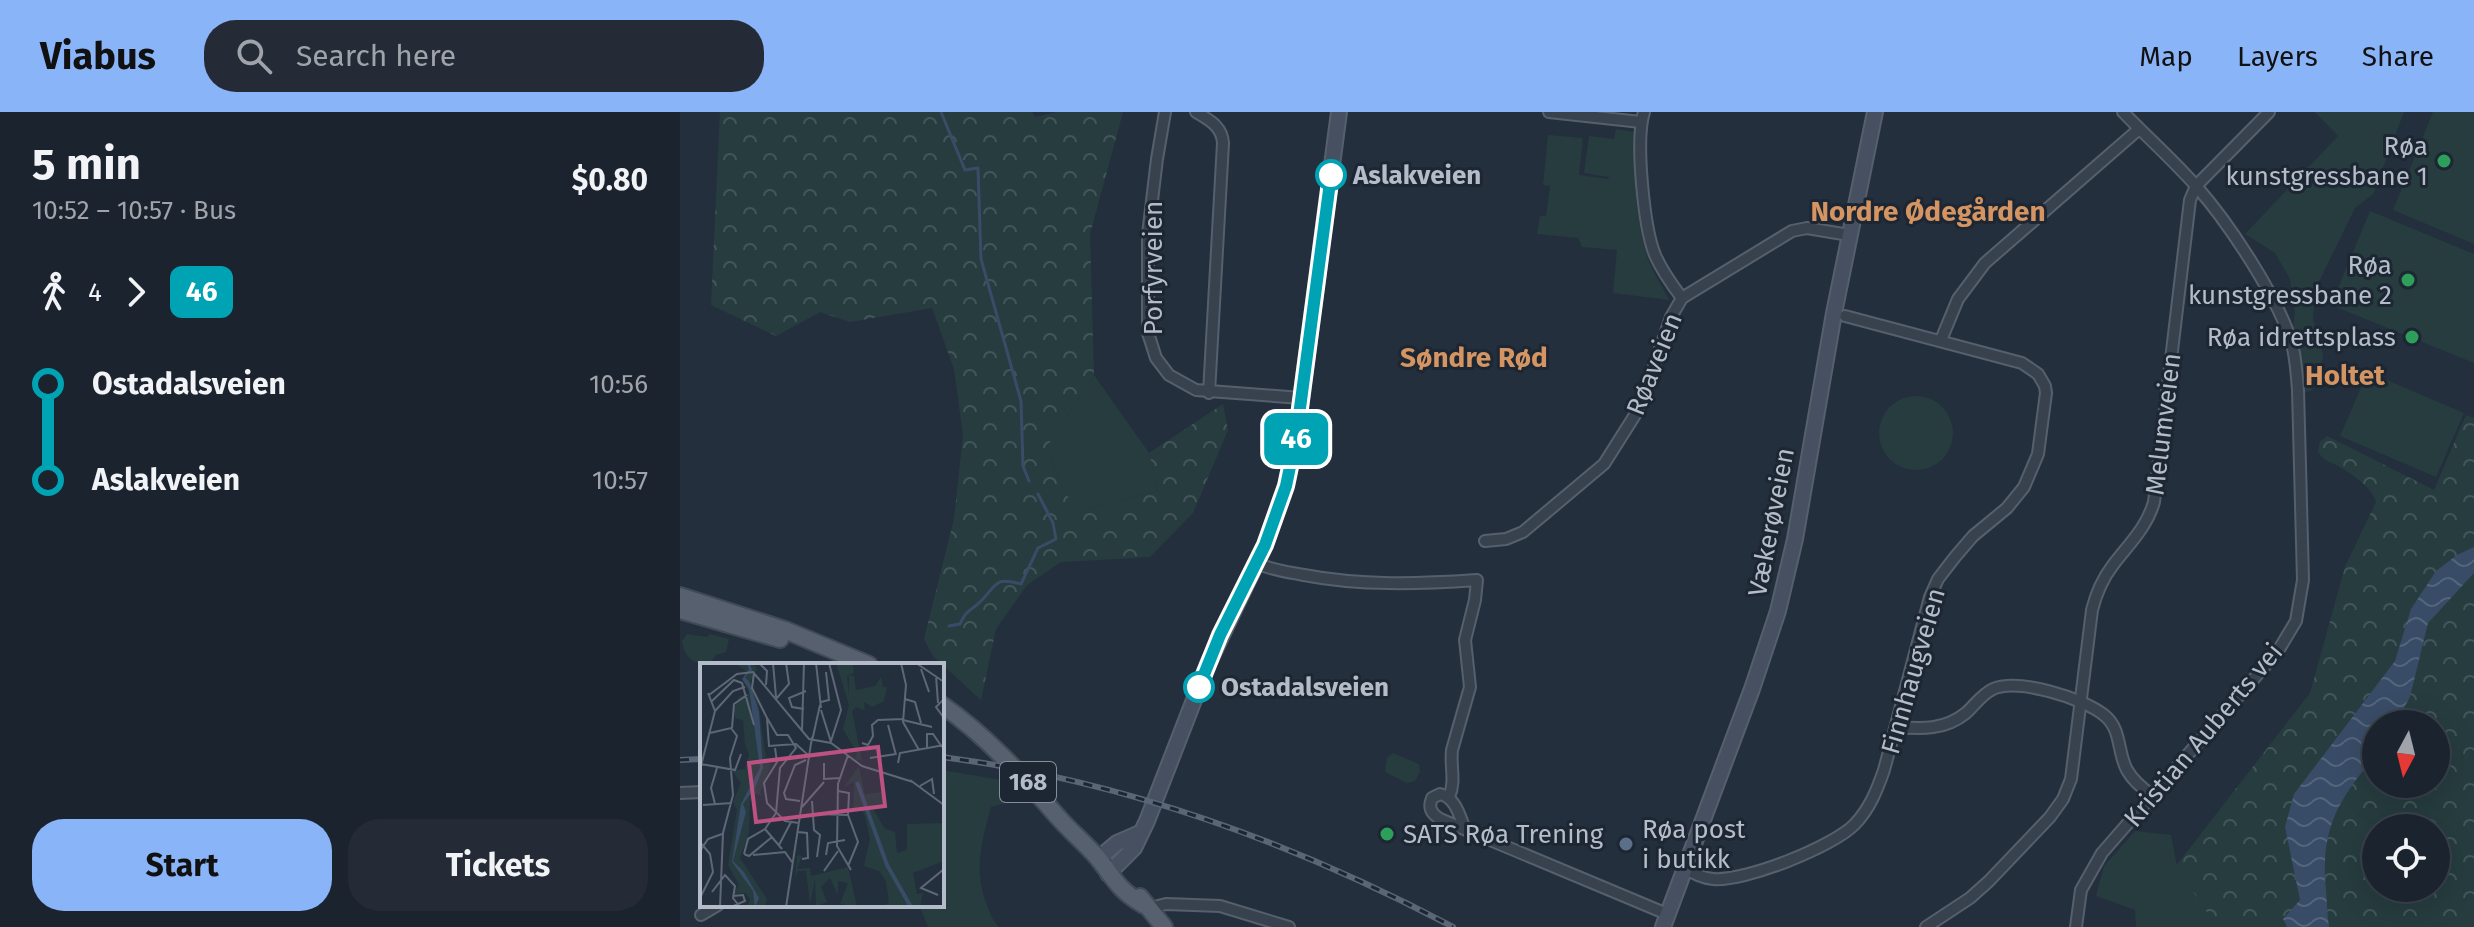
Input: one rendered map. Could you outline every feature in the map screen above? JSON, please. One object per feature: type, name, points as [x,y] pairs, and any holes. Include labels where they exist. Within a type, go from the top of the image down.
[{"type":"main road","points":[[680,596],[770,625],[864,663]]},
{"type":"main road","points":[[680,610],[851,658]]},
{"type":"main road","name":"168","points":[[947,709],[979,733],[1018,771],[1098,859],[1137,892],[1164,927]]},
{"type":"street","name":"Porfyrveien","points":[[1165,112],[1148,234],[1148,333],[1156,358],[1169,375],[1186,387],[1209,393],[1301,398]]},
{"type":"street","points":[[1196,112],[1216,126],[1223,136],[1209,393]]},
{"type":"street","points":[[1111,871],[1134,848],[1150,815],[1220,635],[1274,523],[1286,486],[1301,398],[1339,112]]},
{"type":"street","points":[[1549,112],[1642,117],[1640,155],[1648,231],[1666,277],[1682,298]]},
{"type":"street","name":"Vækerøveien","points":[[1665,921],[1778,611],[1795,539],[1849,235],[1875,112]]},
{"type":"street","name":"Kristian Auberts vei","points":[[2076,927],[2081,890],[2102,853],[2278,651],[2296,621],[2303,580],[2298,390],[2293,346],[2278,311],[2234,236],[2196,186],[2123,112]]},
{"type":"street","points":[[2196,186],[2269,112]]},
{"type":"street","points":[[1941,340],[1958,299],[1985,263],[2139,129]]},
{"type":"street","name":"Melumveien","points":[[1926,927],[1970,898],[1989,881],[2050,817],[2063,799],[2071,779],[2096,594],[2111,567],[2144,525],[2154,502],[2188,209],[2196,186]]},
{"type":"street","name":"Røaveien","points":[[1485,541],[1506,539],[1523,532],[1604,464],[1635,415],[1671,317],[1682,298],[1792,231],[1807,228],[1849,235]]},
{"type":"street","name":"Finnhaugveien","points":[[1684,868],[1715,879],[1744,875],[1796,857],[1838,837],[1853,825],[1877,792],[1921,624],[1938,579],[1973,536],[2007,508],[2024,487],[2038,454],[2046,400],[2042,380],[2030,368],[2013,360],[1845,316]]},
{"type":"street","points":[[1256,563],[1279,571],[1359,583],[1477,580],[1465,640],[1470,687],[1452,750],[1454,786],[1449,797]]},
{"type":"street","points":[[1896,727],[1941,727],[1966,713],[1993,689],[2019,685],[2037,687],[2103,714],[2118,736],[2127,769],[2137,783],[2153,796]]},
{"type":"street","points":[[680,793],[700,792]]},
{"type":"street","points":[[1465,829],[1449,797],[1440,794],[1432,798],[1431,811],[1440,819],[1665,921]]},
{"type":"street","points":[[1098,859],[1117,843],[1140,833]]},
{"type":"street","points":[[1148,909],[1166,904],[1220,906],[1289,927]]},
{"type":"street","points":[[701,915],[715,907]]},
{"type":"green space","points":[[720,112],[1032,112],[1035,117],[1057,112],[1123,112],[1090,234],[1094,375],[1046,448],[1065,494],[1085,510],[1158,491],[1149,453],[1223,404],[1228,430],[1193,513],[1150,557],[1061,562],[1027,585],[996,629],[981,700],[933,656],[924,639],[954,519],[963,435],[954,369],[932,308],[850,322],[820,312],[776,336],[711,305]]},
{"type":"green space","points":[[2315,112],[2404,112],[2373,194],[2355,208],[2316,288],[2313,319],[2323,355],[2319,380],[2311,391],[2305,392],[2293,327],[2295,313],[2290,279],[2275,253],[2245,234],[2338,136]]},
{"type":"green space","name":"Røa kunstgressbane 1","points":[[2433,112],[2474,112],[2474,244],[2393,210]]},
{"type":"green space","points":[[1616,129],[1635,132],[1636,195],[1643,241],[1669,300],[1613,293],[1617,250],[1582,247],[1578,238],[1537,234],[1540,216],[1546,216],[1550,186],[1543,185],[1548,135],[1583,138],[1579,175],[1608,179],[1584,173],[1589,136],[1614,139]]},
{"type":"green space","name":"Røa kunstgressbane 2","points":[[2370,211],[2474,254],[2474,363],[2331,305]]},
{"type":"green space","points":[[2368,372],[2464,413],[2436,477],[2340,436]]},
{"type":"green space","points":[[1094,375],[1149,453],[1158,491],[1085,510],[1065,494],[1046,448]]},
{"type":"green space","points":[[1916,396],[1937,402],[1947,412],[1953,433],[1947,454],[1937,464],[1916,470],[1895,464],[1885,454],[1879,433],[1885,412],[1895,402]]},
{"type":"green space","points":[[2466,415],[2474,418],[2474,927],[2217,927],[2176,866],[2310,693],[2345,567],[2376,502],[2361,482],[2322,457],[2318,451],[2320,442],[2327,436],[2434,490]]},
{"type":"green space","points":[[687,634],[707,637],[710,634],[729,639],[726,652],[716,655],[711,662],[696,662],[684,648],[682,641]]},
{"type":"green space","points":[[1393,753],[1419,764],[1420,772],[1415,781],[1407,783],[1385,772],[1387,758]]},
{"type":"green space","points":[[944,770],[1001,780],[1021,799],[991,807],[982,842],[982,888],[990,914],[999,927],[928,927],[920,907],[944,907]]},
{"type":"green space","points":[[2135,831],[2171,835],[2177,866],[2217,927],[2136,927],[2135,910],[2096,896],[2104,866]]},
{"type":"water","points":[[2474,547],[2474,573],[2428,623],[2410,697],[2403,710],[2362,710],[2362,772],[2334,816],[2326,850],[2329,927],[2287,927],[2283,919],[2300,900],[2285,827],[2294,794],[2395,661],[2411,609],[2436,571]]},
{"type":"waterway","points":[[941,112],[965,170],[978,168],[981,259],[1021,401],[1023,466],[1029,481]]},
{"type":"waterway","points":[[949,626],[960,624],[998,583],[1021,584],[1038,548],[1056,539],[1053,523],[1038,494]]},
{"type":"railway","points":[[944,757],[1075,781],[1205,819],[1331,868],[1453,927]]},
{"type":"railway","points":[[680,760],[700,759]]},
{"type":"bus line","name":"46","points":[[1199,687],[1220,635],[1265,545],[1286,486],[1296,438],[1331,175]]},
{"type":"place","name":"Røa kunstgressbane 1","points":[[2444,161]]},
{"type":"place","name":"Aslakveien","points":[[1331,175]]},
{"type":"place","name":"Røa kunstgressbane 2","points":[[2408,280]]},
{"type":"place","name":"Røa idrettsplass","points":[[2412,337]]},
{"type":"place","name":"Ostadalsveien","points":[[1199,687]]},
{"type":"place","name":"SATS Røa Trening","points":[[1387,834]]},
{"type":"place","name":"Røa post i butikk","points":[[1626,844]]},
{"type":"district","name":"Nordre Ødegården","points":[[1928,211]]},
{"type":"district","name":"Søndre Rød","points":[[1474,357]]},
{"type":"district","name":"Holtet","points":[[2345,375]]}]
